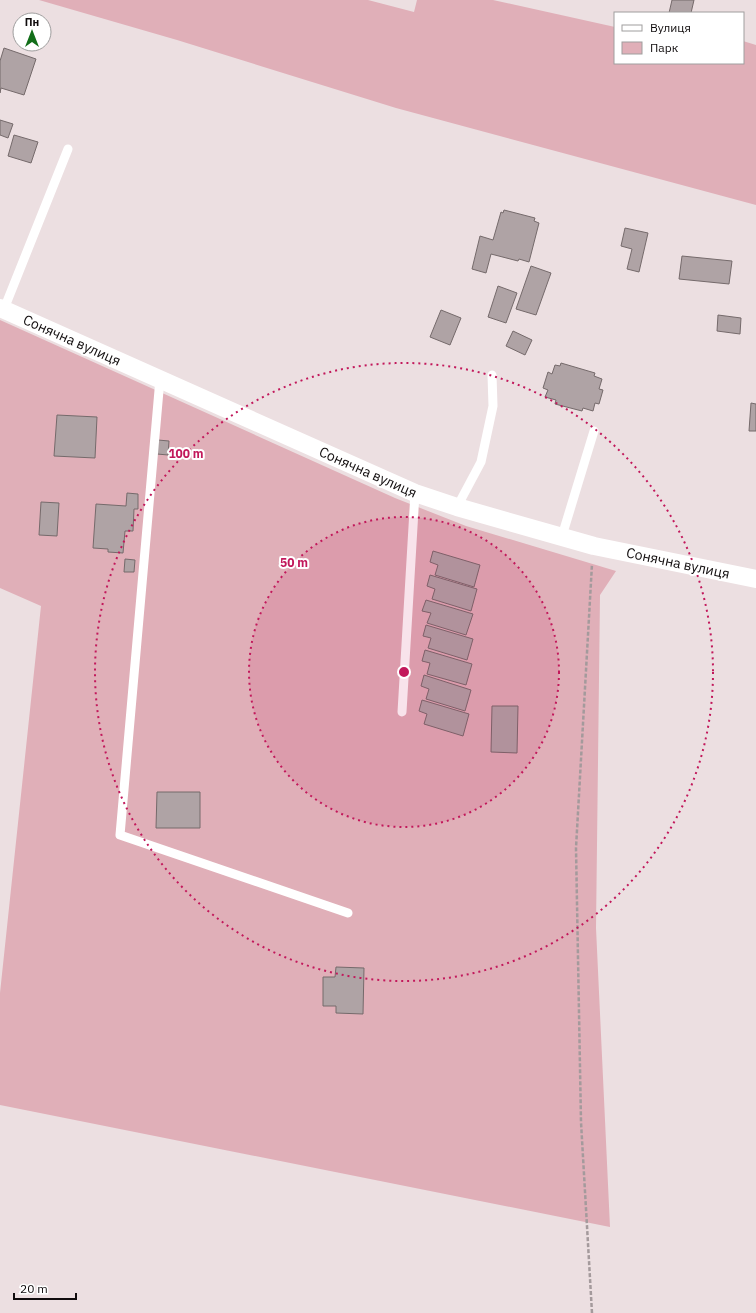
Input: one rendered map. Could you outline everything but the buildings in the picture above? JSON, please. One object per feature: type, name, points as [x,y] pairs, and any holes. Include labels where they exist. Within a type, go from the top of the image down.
[{"type":"street","name":"Сонячна вулиця","points":[[2,309],[160,378],[415,493],[458,507],[594,546],[756,579]]},
{"type":"lane","points":[[2,309],[68,149]]},
{"type":"lane","points":[[458,507],[480,462],[494,406],[492,375]]},
{"type":"lane","points":[[160,378],[120,835],[348,913]]},
{"type":"lane","points":[[562,536],[594,431]]},
{"type":"lane","points":[[402,712],[415,493]]},
{"type":"path","points":[[592,1313],[580,1122],[576,848],[594,546]]},
{"type":"green space","points":[[39,0],[368,0],[414,12],[417,0],[493,0],[614,27],[614,64],[744,64],[744,41],[756,45],[756,205],[396,108],[177,40]]},
{"type":"green space","points":[[0,320],[395,498],[466,526],[616,571],[600,595],[596,928],[610,1227],[0,1105],[0,993],[41,606],[0,588]]}]
